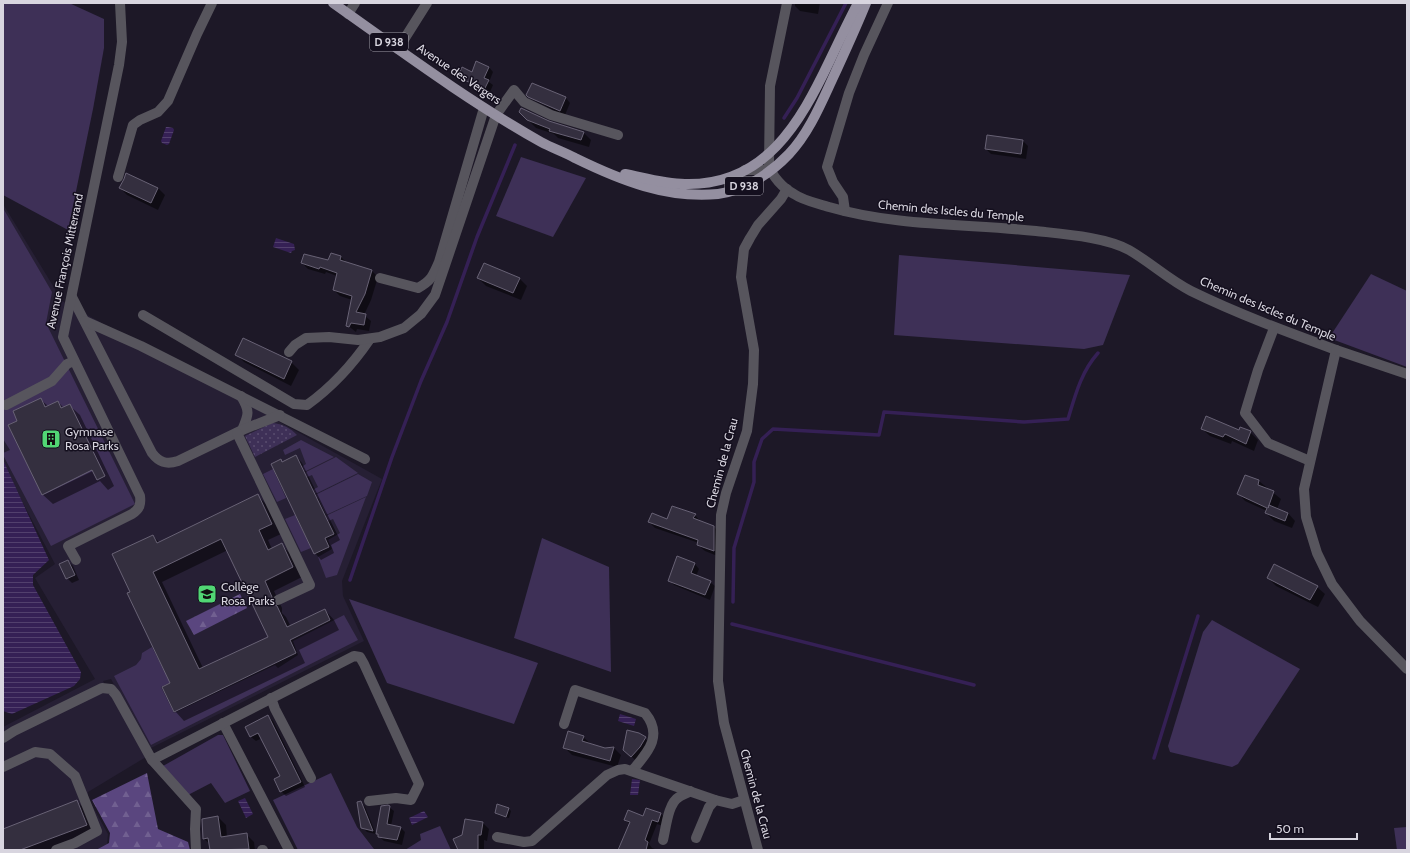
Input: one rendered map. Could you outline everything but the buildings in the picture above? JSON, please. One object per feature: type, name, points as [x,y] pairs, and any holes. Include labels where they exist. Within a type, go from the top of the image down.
[{"type":"main road","name":"Avenue des Vergers","points":[[334,3],[484,108],[543,143],[576,158]]},
{"type":"main road","name":"D 938","points":[[576,158],[621,173],[650,180],[684,184],[714,182],[731,177],[746,170],[769,154],[786,137],[798,121],[820,81],[858,3]]},
{"type":"main road","name":"D 938","points":[[576,158],[592,167],[621,178],[648,187],[681,194],[720,194],[755,181],[788,155],[805,132],[823,100],[847,49],[866,3]]},
{"type":"street","name":"Avenue François Mitterrand","points":[[76,560],[68,546],[132,514],[140,507],[141,502],[140,496],[63,337],[119,65],[122,42],[120,3]]},
{"type":"street","points":[[118,177],[133,125],[140,120],[158,112],[168,101],[196,34],[212,3]]},
{"type":"street","points":[[348,14],[355,3]]},
{"type":"street","points":[[398,49],[427,3]]},
{"type":"street","points":[[746,170],[770,170],[770,86],[788,3]]},
{"type":"street","points":[[845,211],[843,197],[833,182],[827,167],[849,93],[864,55],[888,3]]},
{"type":"street","points":[[289,352],[295,345],[306,338],[329,337],[358,340],[380,337],[404,328],[421,314],[435,295],[496,115],[514,90],[524,102],[551,115],[618,135]]},
{"type":"street","points":[[380,278],[418,288],[434,276],[484,108]]},
{"type":"street","name":"Chemin des Iscles du Temple","points":[[770,170],[787,189],[802,198],[845,211],[882,218],[1036,232],[1108,241],[1128,250],[1189,290],[1274,328],[1336,350],[1304,489],[1306,517],[1317,552],[1332,584],[1360,621],[1407,669]]},
{"type":"street","name":"Chemin de la Crau","points":[[758,850],[724,723],[718,681],[721,515],[726,493],[747,431],[754,384],[754,350],[741,277],[744,249],[758,225],[781,199],[787,189]]},
{"type":"street","points":[[72,297],[86,321],[152,453],[157,459],[171,463],[178,461],[239,431],[280,415]]},
{"type":"street","points":[[143,315],[294,404],[307,405],[320,396],[355,361],[370,339]]},
{"type":"street","points":[[86,321],[141,346],[365,459]]},
{"type":"street","points":[[1274,328],[1258,370],[1245,413],[1268,443],[1310,461]]},
{"type":"street","points":[[1336,350],[1407,374]]},
{"type":"street","points":[[6,405],[52,381],[67,364],[74,361]]},
{"type":"street","points":[[239,431],[247,418],[248,407],[241,396]]},
{"type":"street","points":[[239,431],[310,585],[278,600]]},
{"type":"street","points":[[152,760],[354,656],[360,658],[419,784],[411,800],[396,798],[369,801]]},
{"type":"street","points":[[3,738],[14,731],[102,688],[111,689],[116,695],[152,760],[196,809],[196,850]]},
{"type":"street","points":[[564,724],[575,690],[644,713],[650,720],[654,730],[651,745],[644,757],[632,771]]},
{"type":"street","points":[[271,698],[275,709],[311,778]]},
{"type":"street","points":[[223,723],[289,850]]},
{"type":"street","points":[[3,767],[35,752],[50,754],[75,776],[97,831],[74,843],[56,850]]},
{"type":"street","points":[[497,837],[524,842],[532,841],[607,775],[618,770],[625,769],[632,771],[715,800],[732,804],[744,800]]},
{"type":"street","points":[[663,840],[672,803],[680,796],[686,795],[690,791]]},
{"type":"street","points":[[696,838],[709,807],[715,800]]},
{"type":"shaded area","points":[[3,3],[69,3],[104,19],[104,48],[68,230],[3,195]]},
{"type":"shaded area","points":[[166,127],[173,128],[174,130],[169,144],[167,145],[161,141]]},
{"type":"shaded area","points":[[521,157],[586,178],[553,237],[496,216]]},
{"type":"shaded area","name":"Collège Rosa Parks","points":[[3,204],[55,289],[55,297],[382,479],[342,581],[343,596],[364,641],[149,749],[111,679],[103,681],[146,757],[88,792],[88,798],[108,834],[107,844],[97,850],[3,850],[3,727],[95,679],[35,578],[55,564],[3,465]]},
{"type":"shaded area","points":[[3,208],[52,292],[46,323],[135,504],[51,546],[3,455],[3,453],[10,450],[3,439]]},
{"type":"shaded area","points":[[276,238],[294,244],[295,250],[291,253],[273,247]]},
{"type":"shaded area","points":[[899,255],[1130,275],[1103,345],[1084,349],[894,335]]},
{"type":"shaded area","points":[[1371,274],[1407,291],[1407,367],[1329,338]]},
{"type":"shaded area","points":[[272,423],[280,424],[292,430],[297,435],[255,457],[245,436]]},
{"type":"shaded area","points":[[301,440],[334,457],[296,476],[294,472],[306,464],[300,448],[285,455],[283,450]]},
{"type":"shaded area","points":[[336,457],[358,473],[307,498],[305,494],[318,487],[312,475],[298,481],[296,477]]},
{"type":"shaded area","points":[[3,462],[49,560],[33,575],[33,585],[81,672],[80,679],[74,686],[12,714],[3,711]]},
{"type":"shaded area","points":[[273,469],[286,498],[277,502],[263,474]]},
{"type":"shaded area","points":[[358,474],[372,482],[367,496],[326,515],[318,498],[309,503],[307,499]]},
{"type":"shaded area","points":[[366,497],[337,575],[326,578],[318,557],[332,549],[328,540],[340,533],[333,519],[319,525],[317,520]]},
{"type":"shaded area","points":[[295,515],[311,548],[301,552],[285,519]]},
{"type":"shaded area","points":[[542,538],[609,567],[611,672],[514,638]]},
{"type":"shaded area","points":[[349,599],[538,663],[514,724],[387,683]]},
{"type":"shaded area","points":[[344,615],[358,640],[151,745],[114,676],[136,665],[141,659],[142,653],[152,647],[164,671],[170,668],[175,680],[161,687],[174,713],[275,665],[278,668],[298,655],[293,641]]},
{"type":"shaded area","points":[[1212,620],[1300,669],[1238,764],[1232,767],[1170,752],[1168,746],[1203,632]]},
{"type":"shaded area","points":[[620,714],[636,719],[634,726],[618,721]]},
{"type":"shaded area","points":[[218,735],[223,735],[250,791],[225,803],[211,783],[188,795],[163,766]]},
{"type":"shaded area","points":[[331,773],[357,827],[374,849],[379,850],[298,850],[273,800]]},
{"type":"shaded area","points":[[632,779],[640,780],[638,795],[630,795]]},
{"type":"shaded area","points":[[245,798],[253,814],[246,818],[238,801]]},
{"type":"shaded area","points":[[424,811],[428,817],[412,825],[409,818]]},
{"type":"shaded area","points":[[440,826],[451,850],[405,850],[421,840],[420,834]]},
{"type":"shaded area","points":[[1407,827],[1407,850],[1397,850],[1394,828]]},
{"type":"green space","points":[[240,594],[247,608],[194,635],[186,621]]},
{"type":"green space","points":[[147,773],[158,829],[188,842],[190,850],[96,850],[109,843],[110,833],[92,800]]},
{"type":"waterway","points":[[784,118],[797,98],[846,3]]},
{"type":"waterway","points":[[350,580],[392,457],[421,381],[447,322],[477,237],[515,145]]},
{"type":"waterway","points":[[733,602],[734,548],[754,482],[754,462],[762,439],[773,429],[879,435],[884,412],[1024,422],[1068,419],[1083,376],[1092,360],[1098,353]]},
{"type":"waterway","points":[[1154,758],[1198,616]]},
{"type":"waterway","points":[[732,624],[974,685]]},
{"type":"place","name":"Gymnase Rosa Parks","points":[[51,439]]},
{"type":"place","name":"Collège Rosa Parks","points":[[207,594]]}]
